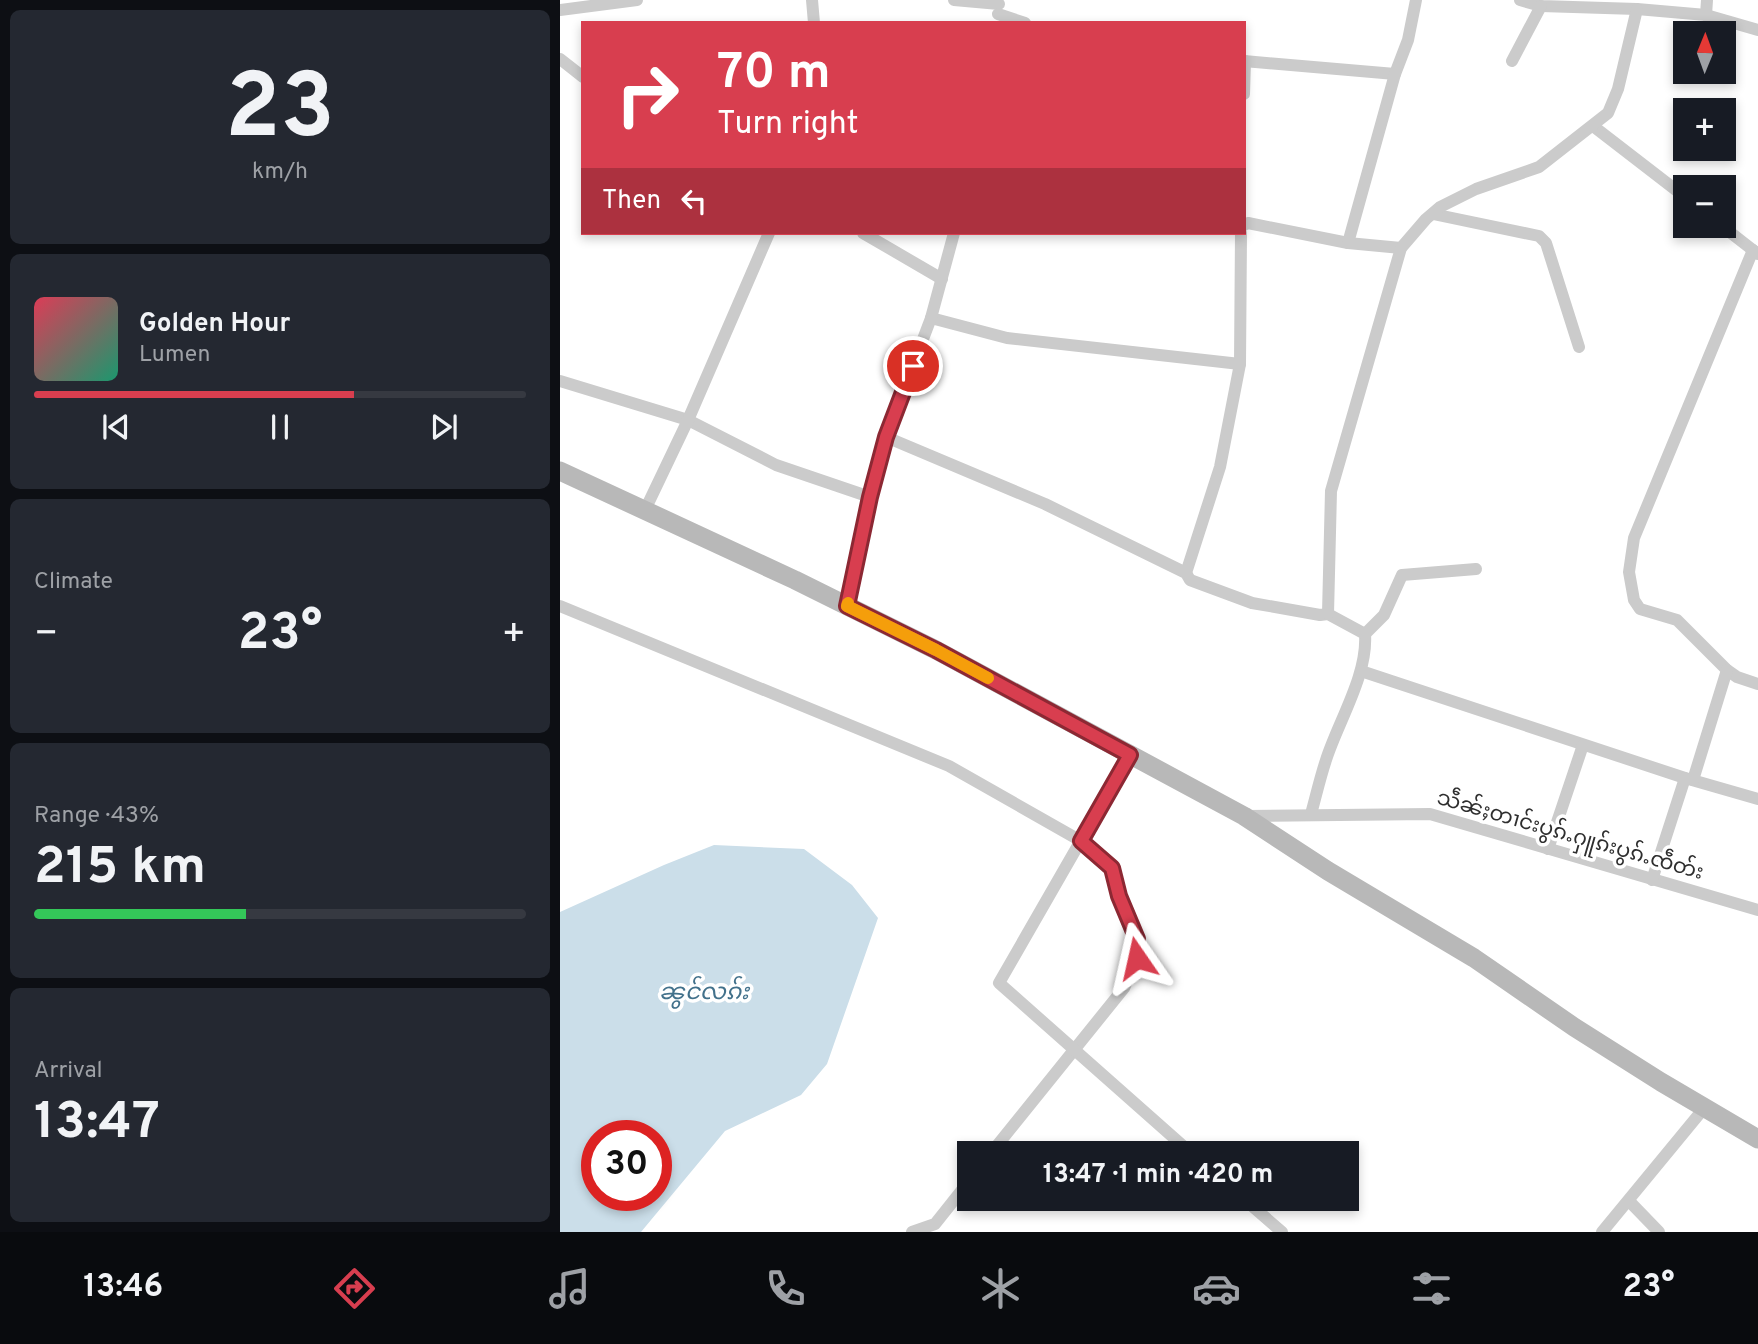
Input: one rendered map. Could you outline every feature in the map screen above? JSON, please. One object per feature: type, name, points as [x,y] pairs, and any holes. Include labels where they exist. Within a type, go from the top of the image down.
[{"type":"main road","points":[[560,471],[936,650],[1244,816],[1328,871],[1474,958],[1585,1034],[1758,1139]]},
{"type":"street","points":[[564,6],[637,0]]},
{"type":"street","points":[[812,0],[814,21]]},
{"type":"street","points":[[954,0],[999,10],[1021,21]]},
{"type":"street","points":[[1349,243],[1395,74],[1408,40],[1416,0]]},
{"type":"street","points":[[1520,0],[1541,6],[1637,9],[1706,15],[1758,30]]},
{"type":"street","points":[[1706,15],[1707,0]]},
{"type":"street","points":[[1512,61],[1541,6]]},
{"type":"street","points":[[1328,614],[1331,491],[1401,248],[1440,207],[1476,189],[1539,167],[1608,113],[1618,89],[1637,9]]},
{"type":"street","points":[[560,59],[581,75]]},
{"type":"street","points":[[1246,61],[1395,74]]},
{"type":"street","points":[[1593,126],[1673,188]]},
{"type":"street","points":[[1433,214],[1539,236],[1546,243],[1579,347]]},
{"type":"street","points":[[1246,224],[1349,243],[1401,248]]},
{"type":"street","points":[[645,510],[688,420],[768,235]]},
{"type":"street","points":[[866,235],[942,279]]},
{"type":"street","points":[[847,606],[886,437],[931,318],[953,235]]},
{"type":"street","points":[[1186,573],[1220,467],[1240,364],[1241,235]]},
{"type":"street","points":[[1736,237],[1756,252],[1634,538],[1629,572],[1634,600],[1640,609],[1677,620],[1727,670],[1737,677],[1758,684]]},
{"type":"street","points":[[931,318],[1007,338],[1240,364]]},
{"type":"street","points":[[560,380],[688,420],[776,466],[870,497]]},
{"type":"street","points":[[886,437],[1045,504],[1186,573],[1189,580],[1252,603],[1320,615],[1328,614],[1365,634]]},
{"type":"street","points":[[1311,814],[1325,761],[1361,671],[1366,647],[1365,634],[1384,615],[1402,575],[1476,569]]},
{"type":"street","points":[[560,606],[949,766],[1081,841],[1112,868],[1119,896],[1137,939],[1137,958],[1124,988],[1000,1141]]},
{"type":"street","points":[[1652,880],[1727,670]]},
{"type":"street","points":[[1361,671],[1583,745],[1758,799]]},
{"type":"street","points":[[1548,849],[1583,745]]},
{"type":"street","points":[[1130,755],[999,983],[1177,1141]]},
{"type":"street","name":"သဵၼ်ႈတၢင်းပွၵ်ႉႁူၵ်းပွၵ်ႉၸဵတ်း","points":[[1244,816],[1430,814],[1758,910]]},
{"type":"street","points":[[1602,1232],[1705,1107]]},
{"type":"street","points":[[912,1232],[935,1224],[957,1196]]},
{"type":"street","points":[[1629,1200],[1659,1232]]},
{"type":"street","points":[[1258,1211],[1282,1232]]},
{"type":"water","name":"ၼွင်လၵ်း","points":[[714,845],[804,849],[852,885],[878,918],[827,1064],[801,1095],[725,1131],[672,1195],[672,1120],[581,1120],[581,1211],[658,1211],[641,1232],[560,1232],[560,912]]},
{"type":"slow traffic","points":[[848,603],[847,606],[988,678]]},
{"type":"route","points":[[913,366],[886,437],[847,606],[936,650],[1130,755],[1081,841],[1112,868],[1119,896],[1137,939],[1137,958]]}]
